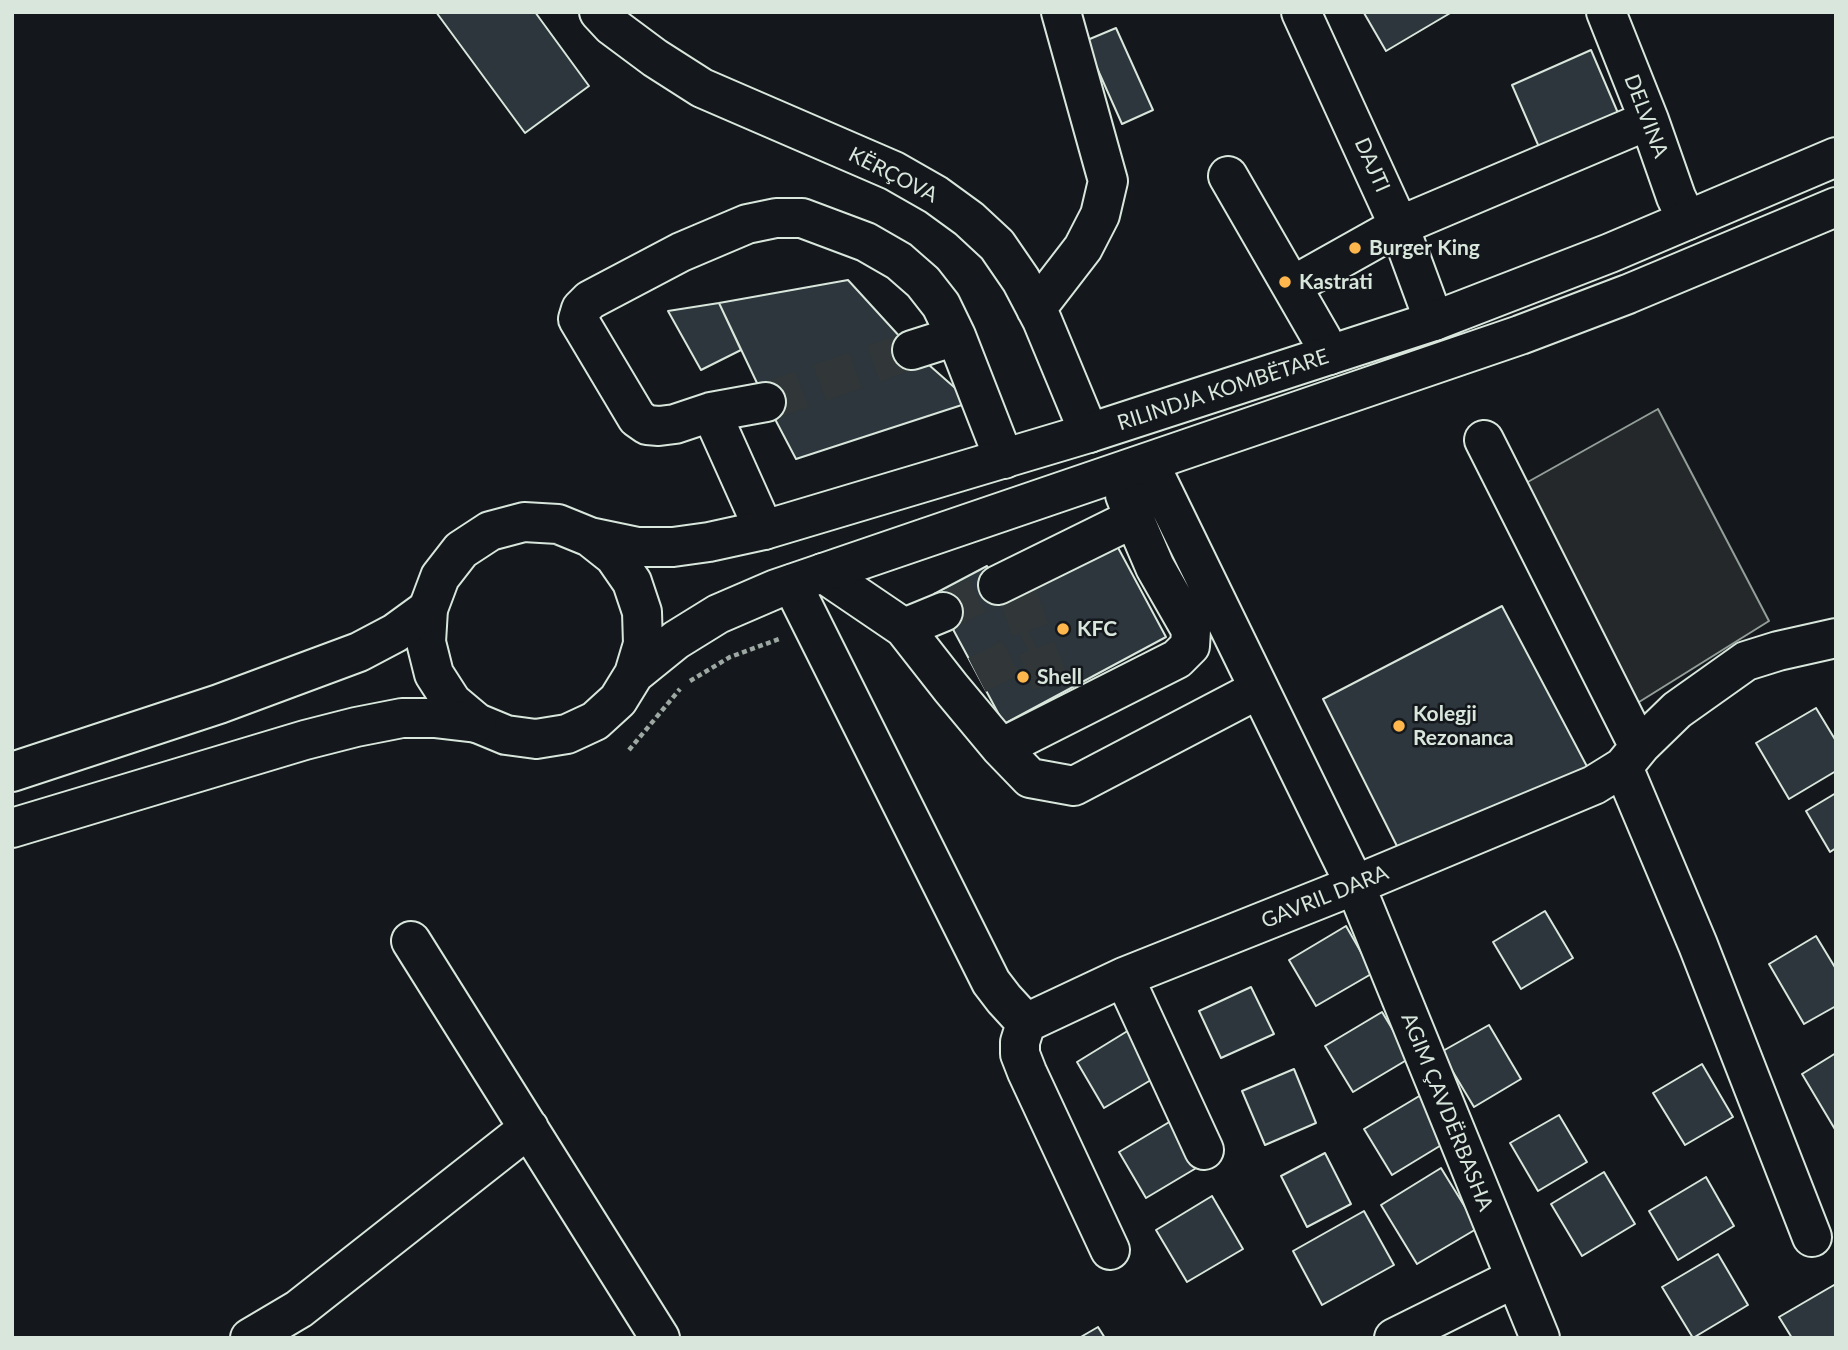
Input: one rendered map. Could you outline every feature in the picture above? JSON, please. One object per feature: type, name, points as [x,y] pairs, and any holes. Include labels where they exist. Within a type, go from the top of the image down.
[{"type":"main road","name":"KËRÇOVA","points":[[600,12],[612,26],[702,88],[894,171],[936,195],[969,219],[997,245],[1021,280],[1090,433]]},
{"type":"main road","points":[[1036,309],[1083,248],[1100,215],[1108,181],[1061,12]]},
{"type":"main road","name":"DAJTI","points":[[1301,12],[1399,226],[1434,321]]},
{"type":"main road","name":"DELVINA","points":[[1606,12],[1687,220]]},
{"type":"main road","points":[[1292,286],[1399,226],[1649,120]]},
{"type":"main road","name":"RILINDJA KOMBËTARE","points":[[590,537],[638,547],[673,547],[709,542],[764,530],[1090,433],[1434,321],[1533,283],[1836,157]]},
{"type":"main road","points":[[1228,176],[1329,355]]},
{"type":"main road","name":"RILINDJA KOMBËTARE","points":[[634,674],[676,640],[718,614],[776,589],[1520,335],[1628,294],[1836,207]]},
{"type":"main road","points":[[766,402],[711,412],[675,424],[647,425],[637,418],[578,319],[580,309],[590,300],[681,252],[747,224],[776,218],[802,218],[866,242],[899,261],[923,282],[941,305],[956,336],[1004,459]]},
{"type":"main road","points":[[912,350],[956,336]]},
{"type":"main road","points":[[711,412],[764,530]]},
{"type":"main road","points":[[1484,440],[1631,757],[1698,945],[1812,1237]]},
{"type":"main road","points":[[1001,748],[1059,707],[1177,659],[1190,646],[1191,630],[1155,567],[1134,518],[1134,467]]},
{"type":"main road","name":"AGIM ÇAVDËRBASHA","points":[[1134,467],[1259,689],[1355,886],[1540,1338]]},
{"type":"main road","points":[[1011,585],[1134,518]]},
{"type":"main road","points":[[12,828],[280,748],[356,727],[402,718],[434,718],[477,723],[506,735],[536,739],[567,734],[595,721],[618,700],[634,674],[643,644],[642,612],[632,582],[614,556],[590,537],[558,524],[524,522],[490,531],[461,550],[440,577],[428,609],[426,642],[434,674],[452,702],[477,723]]},
{"type":"main road","points":[[807,579],[904,628],[964,682],[1001,748],[1030,778],[1074,786],[1259,689]]},
{"type":"main road","points":[[807,579],[991,982],[1026,1023],[1020,1042],[1020,1054],[1110,1250]]},
{"type":"main road","points":[[12,772],[219,704],[348,657],[395,633],[428,609]]},
{"type":"main road","points":[[904,628],[943,612]]},
{"type":"main road","name":"GAVRIL DARA","points":[[1026,1023],[1124,977],[1355,886],[1594,785],[1631,757],[1677,710],[1746,661],[1836,638]]},
{"type":"main road","points":[[411,940],[660,1338]]},
{"type":"main road","points":[[1124,977],[1204,1150]]},
{"type":"main road","points":[[250,1338],[299,1308],[528,1128]]},
{"type":"main road","points":[[1394,1338],[1515,1278]]},
{"type":"shaded area","points":[[1658,409],[1769,621],[1615,717],[1501,497]]},
{"type":"building","points":[[436,12],[535,12],[589,86],[525,133]]},
{"type":"building","points":[[1452,12],[1386,51],[1364,13]]},
{"type":"building","points":[[1116,28],[1153,110],[1122,124],[1085,41]]},
{"type":"building","points":[[1591,50],[1618,113],[1539,147],[1512,85]]},
{"type":"building","points":[[848,280],[912,350],[971,402],[796,459],[719,303]]},
{"type":"building","points":[[719,303],[741,350],[701,370],[668,311]]},
{"type":"building","points":[[1115,542],[1166,637],[1004,724],[934,594],[987,566],[1006,601]]},
{"type":"building","points":[[1502,606],[1591,774],[1406,864],[1323,699]]},
{"type":"building","points":[[1816,708],[1836,741],[1836,771],[1789,799],[1756,743]]},
{"type":"building","points":[[1836,793],[1836,848],[1830,852],[1806,811]]},
{"type":"building","points":[[1545,911],[1573,958],[1521,989],[1493,942]]},
{"type":"building","points":[[1346,926],[1373,973],[1316,1006],[1289,960]]},
{"type":"building","points":[[1816,936],[1836,969],[1836,1006],[1804,1024],[1769,964]]},
{"type":"building","points":[[1251,987],[1274,1034],[1221,1058],[1199,1011]]},
{"type":"building","points":[[1382,1012],[1410,1058],[1353,1092],[1325,1046]]},
{"type":"building","points":[[1489,1025],[1521,1079],[1474,1107],[1441,1052]]},
{"type":"building","points":[[1134,1027],[1161,1074],[1104,1108],[1077,1062]]},
{"type":"building","points":[[1836,1053],[1836,1131],[1802,1074]]},
{"type":"building","points":[[1702,1064],[1733,1117],[1685,1145],[1653,1093]]},
{"type":"building","points":[[1294,1069],[1316,1123],[1265,1145],[1242,1091]]},
{"type":"building","points":[[1421,1095],[1448,1141],[1392,1175],[1364,1129]]},
{"type":"building","points":[[1559,1115],[1587,1162],[1538,1191],[1510,1143]]},
{"type":"building","points":[[1176,1118],[1203,1164],[1146,1198],[1119,1152]]},
{"type":"building","points":[[1325,1153],[1351,1204],[1307,1227],[1281,1176]]},
{"type":"building","points":[[1441,1168],[1478,1228],[1417,1264],[1381,1205]]},
{"type":"building","points":[[1604,1172],[1635,1224],[1582,1256],[1551,1204]]},
{"type":"building","points":[[1706,1177],[1734,1226],[1678,1260],[1649,1211]]},
{"type":"building","points":[[1212,1196],[1243,1249],[1187,1282],[1156,1230]]},
{"type":"building","points":[[1364,1211],[1394,1265],[1322,1305],[1293,1251]]},
{"type":"building","points":[[1718,1254],[1748,1305],[1693,1338],[1662,1287]]},
{"type":"building","points":[[1834,1285],[1836,1338],[1792,1338],[1779,1317]]},
{"type":"building","points":[[1098,1327],[1105,1338],[1079,1338]]},
{"type":"tunnel","points":[[766,402],[912,350]]},
{"type":"tunnel","points":[[943,612],[998,585]]},
{"type":"tunnel","points":[[1018,594],[1056,697]]},
{"type":"tunnel","points":[[977,675],[1035,645]]},
{"type":"place","name":"Burger King","points":[[1355,248]]},
{"type":"place","name":"Kastrati","points":[[1285,282]]},
{"type":"place","name":"KFC","points":[[1063,629]]},
{"type":"place","name":"Shell","points":[[1023,677]]},
{"type":"place","name":"Kolegji Rezonanca","points":[[1399,726]]}]
